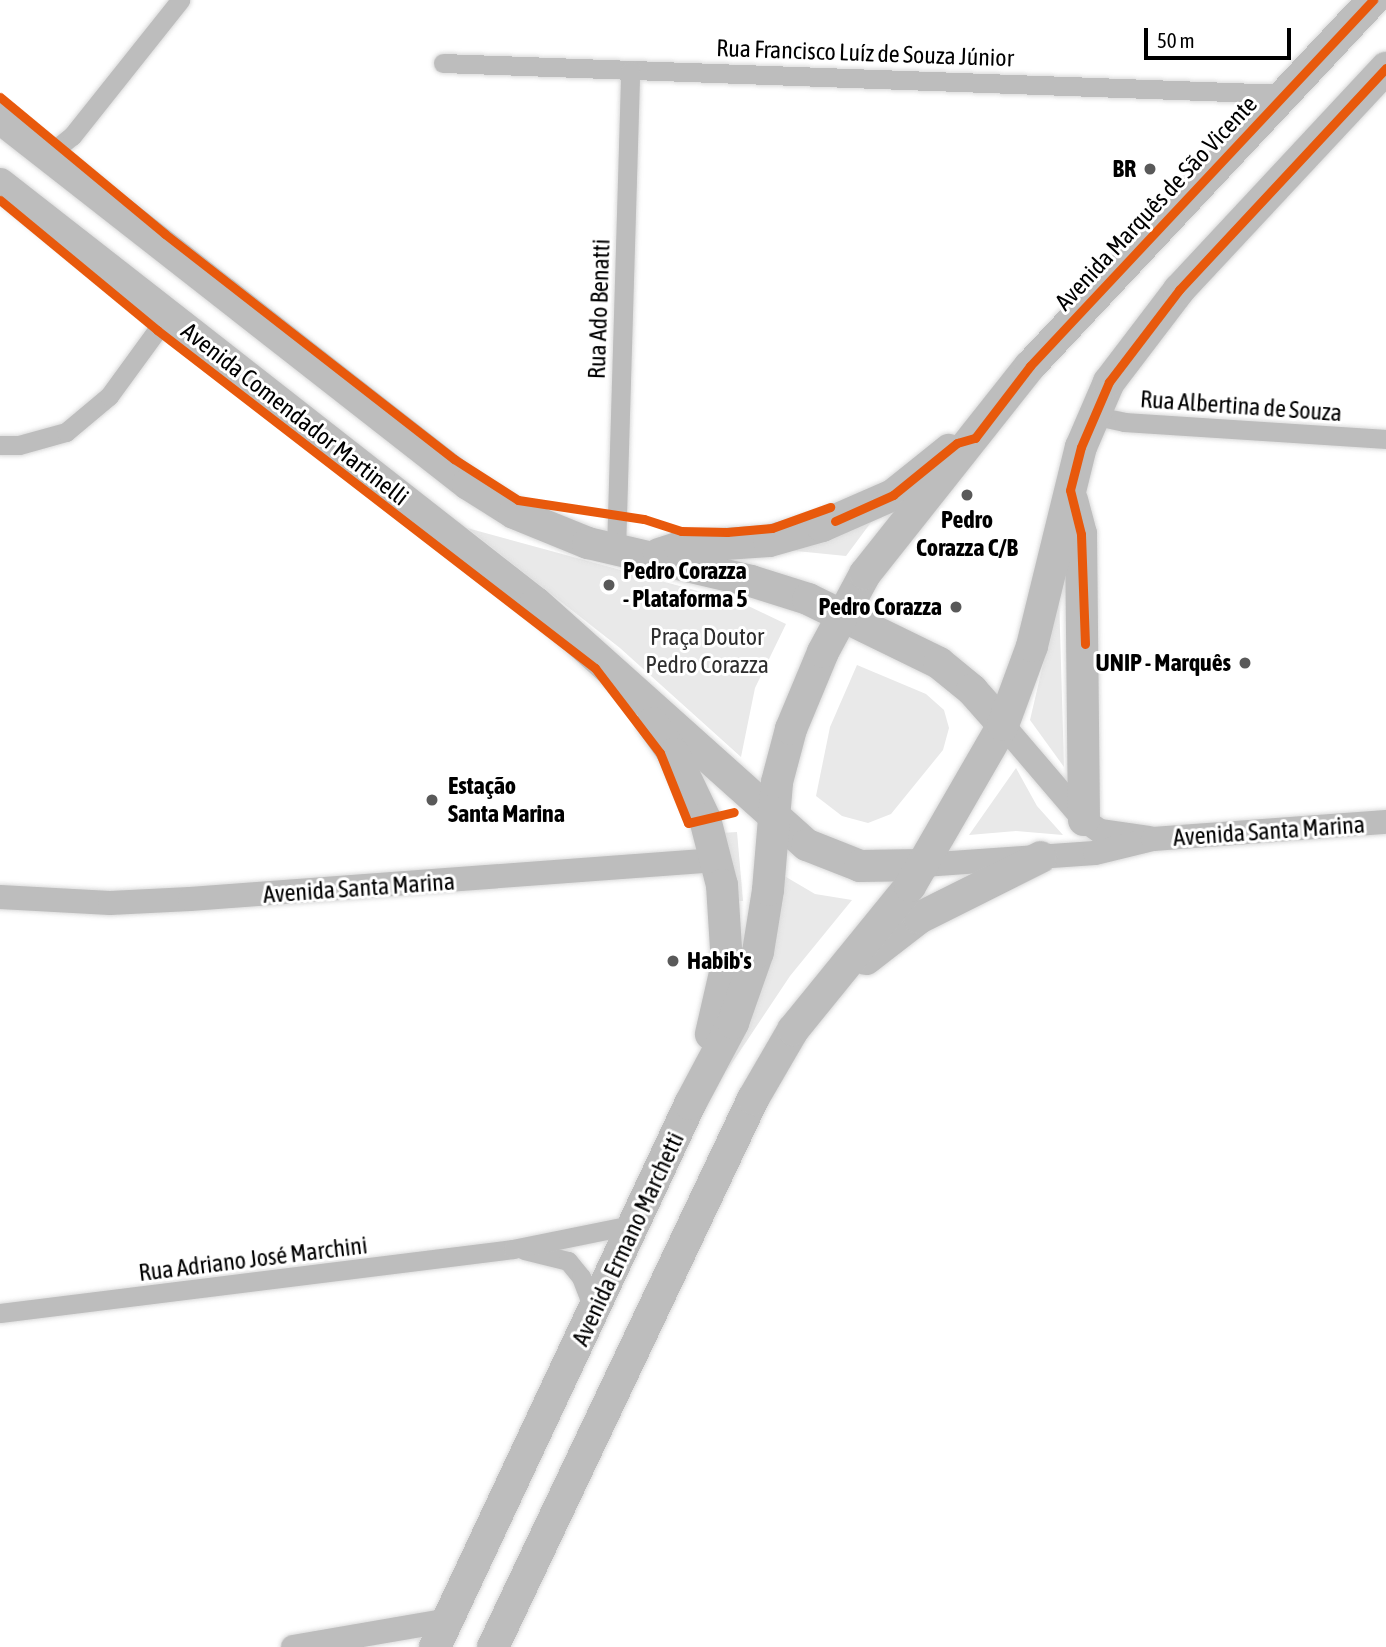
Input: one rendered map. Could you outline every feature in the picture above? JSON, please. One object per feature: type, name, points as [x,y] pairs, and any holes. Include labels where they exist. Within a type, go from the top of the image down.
[{"type":"main road","name":"Avenida Marquês de São Vicente","points":[[843,616],[865,574],[1030,366],[1373,0]]},
{"type":"main road","points":[[1003,725],[972,690],[939,663],[843,616],[791,729],[773,818],[831,858],[885,868],[923,865],[1003,725],[1032,646],[1070,490],[1092,415],[1127,355],[1179,290],[1379,83]]},
{"type":"main road","name":"Avenida Comendador Martinelli","points":[[0,118],[468,484],[555,532],[616,550],[751,581],[843,616]]},
{"type":"main road","name":"Avenida Comendador Martinelli","points":[[0,184],[612,667],[773,818]]},
{"type":"main road","points":[[649,557],[680,547],[769,541],[822,526],[893,495],[957,443],[975,438]]},
{"type":"main road","points":[[1070,490],[1081,534],[1084,820]]},
{"type":"main road","points":[[612,667],[674,754],[705,819],[717,860],[727,913],[727,964],[690,1104]]},
{"type":"main road","name":"Avenida Ermano Marchetti","points":[[442,1633],[690,1104],[733,1024],[758,952],[768,890],[773,818]]},
{"type":"main road","points":[[822,990],[919,918],[1041,857]]},
{"type":"main road","name":"Avenida Ermano Marchetti","points":[[493,1647],[753,1100],[793,1030],[923,865]]},
{"type":"street","points":[[47,156],[72,136],[180,0]]},
{"type":"street","name":"Rua Francisco Luíz de Souza Júnior","points":[[443,63],[1285,94]]},
{"type":"street","name":"Rua Ado Benatti","points":[[616,550],[630,70]]},
{"type":"street","points":[[0,445],[19,445],[66,432],[109,396],[168,315]]},
{"type":"street","name":"Rua Albertina de Souza","points":[[1092,415],[1124,422],[1386,439]]},
{"type":"street","name":"Avenida Santa Marina","points":[[1003,725],[1084,820],[1100,831],[1138,833],[1153,839]]},
{"type":"street","name":"Avenida Santa Marina","points":[[923,865],[1095,853],[1153,839],[1386,822]]},
{"type":"street","name":"Avenida Santa Marina","points":[[0,897],[110,903],[190,899],[717,860]]},
{"type":"street","name":"Rua Adriano José Marchini","points":[[0,1313],[513,1249],[636,1224]]},
{"type":"street","name":"Rua Adriano José Marchini","points":[[513,1249],[545,1251],[568,1261],[581,1277],[594,1311]]},
{"type":"street","points":[[293,1647],[442,1633]]},
{"type":"green space","points":[[875,517],[846,556],[776,549]]},
{"type":"green space","name":"Praça Doutor Pedro Corazza","points":[[467,528],[742,603],[786,624],[755,688],[741,757],[620,648]]},
{"type":"green space","points":[[1059,596],[1064,767],[1030,720]]},
{"type":"green space","points":[[857,665],[926,694],[944,710],[949,728],[943,750],[891,814],[868,823],[842,816],[816,796],[830,727]]},
{"type":"green space","points":[[1016,768],[1037,806],[1063,835],[1016,831],[969,835]]},
{"type":"green space","points":[[737,832],[743,901],[733,901],[721,833]]},
{"type":"green space","points":[[781,874],[815,894],[852,900],[790,976],[726,1072],[742,1035]]},
{"type":"cycle path","points":[[835,521],[893,495],[957,443],[975,438],[1030,366],[1373,0]]},
{"type":"cycle path","points":[[1085,644],[1081,534],[1070,490],[1081,447],[1109,382],[1179,290],[1386,68]]},
{"type":"cycle path","points":[[0,97],[165,234],[454,459],[518,500],[644,519],[681,531],[727,532],[772,528],[830,507]]},
{"type":"cycle path","points":[[0,200],[157,330],[595,668],[660,753],[688,823],[734,812]]},
{"type":"place","name":"BR","points":[[1150,169]]},
{"type":"place","name":"Pedro Corazza C/B","points":[[967,495]]},
{"type":"place","name":"Pedro Corazza - Plataforma 5","points":[[609,585]]},
{"type":"place","name":"Pedro Corazza","points":[[956,607]]},
{"type":"place","name":"UNIP - Marquês","points":[[1245,663]]},
{"type":"place","name":"Estação Santa Marina","points":[[432,800]]},
{"type":"place","name":"Habib's","points":[[673,961]]}]
